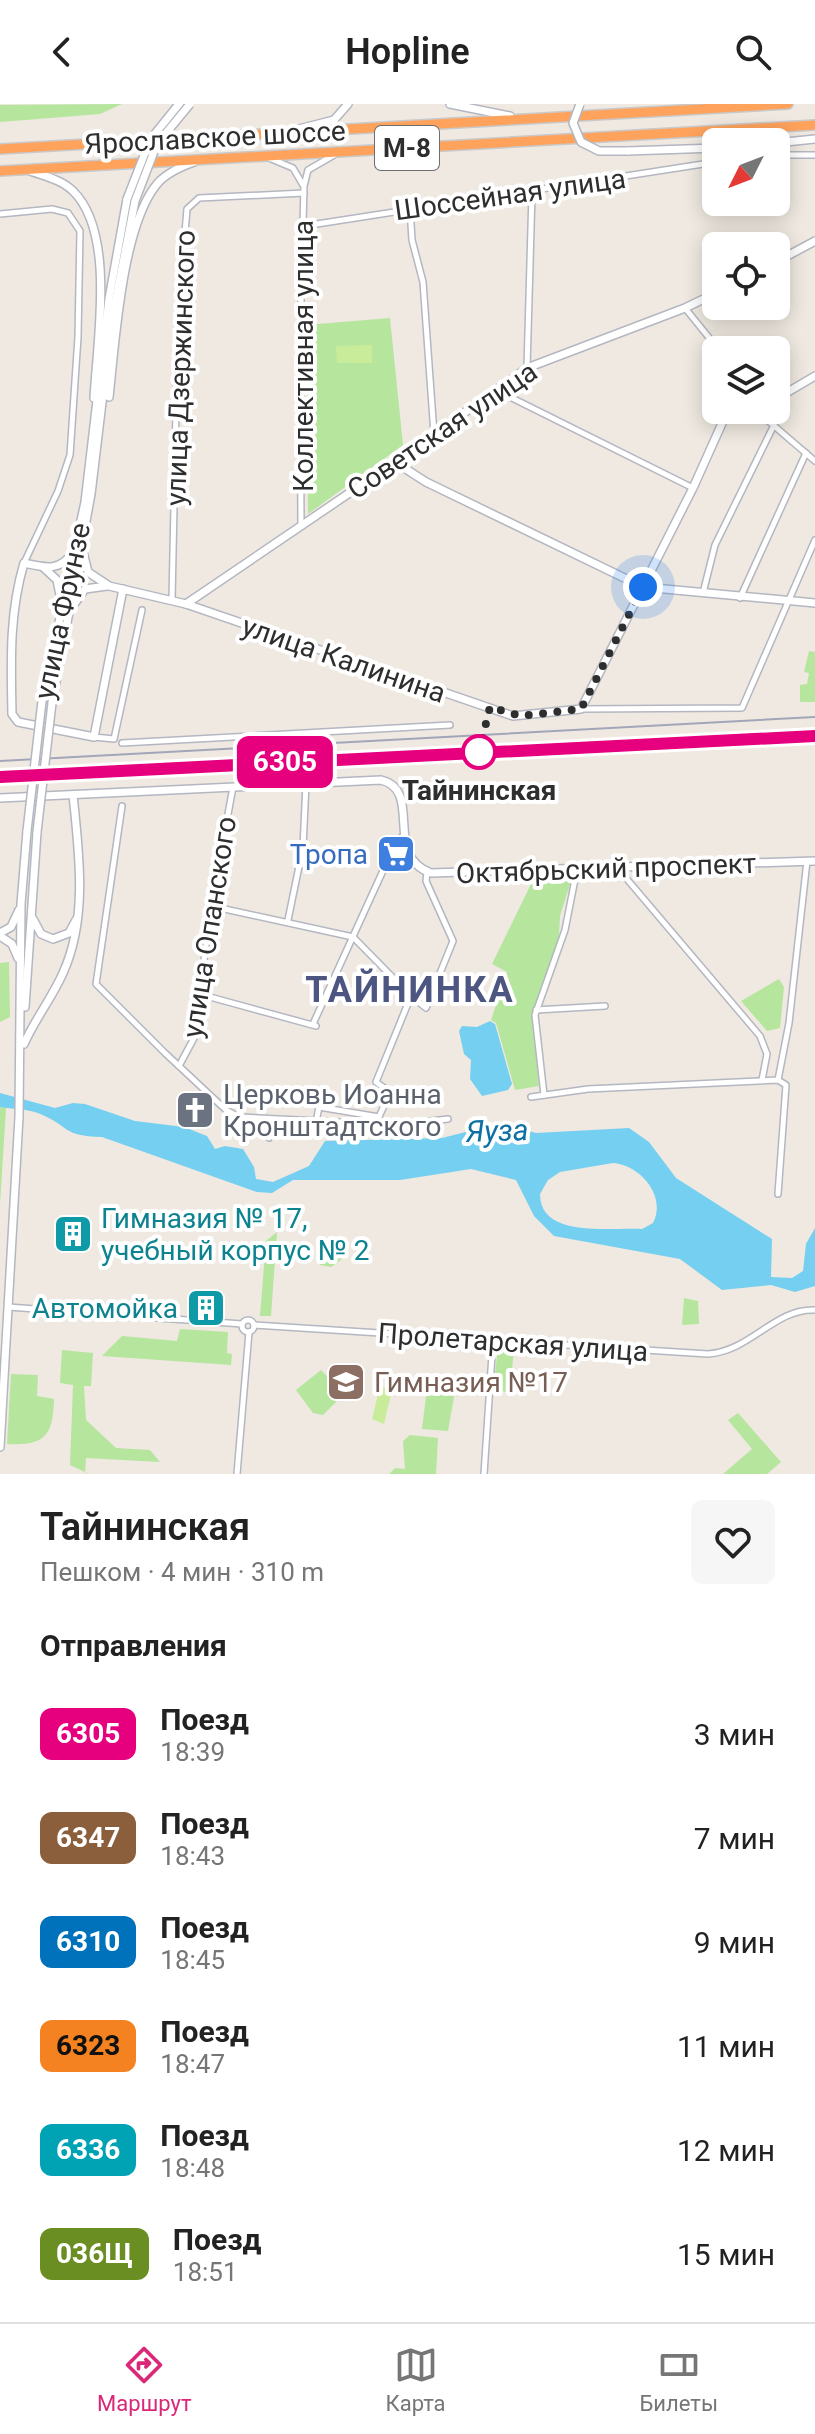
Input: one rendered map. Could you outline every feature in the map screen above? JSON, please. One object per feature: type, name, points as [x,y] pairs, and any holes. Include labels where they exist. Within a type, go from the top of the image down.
[{"type":"highway","name":"Ярославское шоссе","points":[[0,149],[788,104]]},
{"type":"highway","name":"Ярославское шоссе","points":[[0,171],[815,125]]},
{"type":"main road","points":[[131,200],[150,140],[179,104]]},
{"type":"main road","points":[[131,200],[157,144],[190,104]]},
{"type":"main road","points":[[280,133],[334,120],[348,104]]},
{"type":"main road","points":[[450,104],[490,115],[536,118]]},
{"type":"main road","points":[[580,104],[573,123],[581,142],[599,151],[702,148]]},
{"type":"main road","points":[[790,142],[815,139]]},
{"type":"main road","points":[[94,457],[107,413],[120,307],[139,219],[153,190],[165,176],[201,160]]},
{"type":"main road","points":[[26,170],[73,190],[87,208],[96,229],[99,266],[94,457]]},
{"type":"main road","name":"улица Фрунзе","points":[[0,1447],[22,1051],[21,904],[27,831],[42,701],[80,547],[94,457],[109,299],[131,200]]},
{"type":"main road","points":[[790,254],[815,241]]},
{"type":"main road","name":"Советская улица","points":[[186,604],[527,368],[702,300]]},
{"type":"main road","points":[[790,391],[815,376]]},
{"type":"main road","points":[[581,709],[693,488],[722,424]]},
{"type":"main road","points":[[395,462],[426,482],[643,587],[787,603],[815,603]]},
{"type":"main road","points":[[109,586],[88,572],[80,547],[64,563],[44,568],[24,563],[11,624],[13,715],[22,725],[94,737],[123,589]]},
{"type":"main road","points":[[44,568],[59,584],[65,611]]},
{"type":"main road","points":[[65,611],[85,589],[109,586]]},
{"type":"main road","name":"улица Калинина","points":[[109,586],[186,604],[513,716],[581,709]]},
{"type":"main road","name":"улица Фрунзе","points":[[22,1025],[28,981],[37,832],[65,611]]},
{"type":"main road","points":[[0,798],[378,780],[393,784],[402,795],[403,836]]},
{"type":"main road","points":[[22,1051],[63,973],[75,939],[79,853],[73,795]]},
{"type":"main road","name":"Октябрьский проспект","points":[[403,836],[415,863],[427,872],[811,861]]},
{"type":"main road","points":[[21,904],[14,924],[0,934],[15,948],[21,974]]},
{"type":"main road","points":[[31,906],[36,928],[49,938],[69,933],[77,918]]},
{"type":"street","name":"Коллективная улица","points":[[301,527],[300,338],[304,190],[312,167],[342,152]]},
{"type":"street","points":[[790,155],[815,155]]},
{"type":"street","name":"Коллективная улица","points":[[265,156],[293,168],[304,190]]},
{"type":"street","name":"Шоссейная улица","points":[[304,226],[702,164]]},
{"type":"street","name":"улица Дзержинского","points":[[172,600],[178,316],[187,209],[199,198],[304,190]]},
{"type":"street","points":[[527,368],[532,192]]},
{"type":"street","points":[[410,208],[412,240],[423,282],[434,434]]},
{"type":"street","points":[[0,214],[52,209],[68,213],[80,231],[78,337],[70,455],[60,487],[24,563]]},
{"type":"street","points":[[685,308],[708,336]]},
{"type":"street","points":[[496,390],[693,488]]},
{"type":"street","points":[[703,593],[715,545],[774,425],[815,461]]},
{"type":"street","points":[[740,598],[806,453]]},
{"type":"street","points":[[581,709],[742,708],[815,540]]},
{"type":"street","points":[[94,737],[114,739],[142,610]]},
{"type":"street","points":[[122,743],[450,725]]},
{"type":"street","points":[[288,920],[303,847],[306,783]]},
{"type":"street","name":"улица Опанского","points":[[179,1066],[194,1038],[211,906],[233,787]]},
{"type":"street","points":[[122,806],[96,984],[179,1066],[231,1114],[272,1120],[396,1125],[448,1119]]},
{"type":"street","points":[[199,994],[314,1025],[397,840],[403,836]]},
{"type":"street","points":[[778,1080],[811,861]]},
{"type":"street","points":[[624,867],[626,878],[760,1036],[767,1054],[762,1080]]},
{"type":"street","points":[[544,1095],[536,1041],[536,1010],[565,930],[577,869]]},
{"type":"street","points":[[211,906],[288,920],[353,937],[426,1008],[453,941],[426,881],[427,872]]},
{"type":"street","points":[[316,1122],[319,1107],[379,1117],[390,1092],[376,1082],[411,996]]},
{"type":"street","points":[[536,1010],[605,1006]]},
{"type":"street","points":[[531,1097],[778,1080],[786,1085],[778,1194]]},
{"type":"street","points":[[269,1138],[272,1120]]},
{"type":"street","points":[[8,1307],[242,1324],[243,1330],[249,1332]]},
{"type":"street","name":"Пролетарская улица","points":[[242,1324],[248,1319],[254,1325],[708,1354],[733,1349],[790,1313],[815,1310]]},
{"type":"street","points":[[237,1474],[249,1332],[254,1325]]},
{"type":"street","points":[[484,1474],[493,1340]]},
{"type":"green space","points":[[122,104],[100,114],[0,122],[0,105]]},
{"type":"green space","points":[[390,318],[403,445],[308,514],[306,325]]},
{"type":"green space","points":[[372,345],[372,363],[337,363],[336,346]]},
{"type":"green space","points":[[809,651],[815,652],[815,702],[800,702],[800,685],[807,684],[809,673],[804,672]]},
{"type":"green space","points":[[571,881],[560,916],[559,937],[532,1015],[539,1086],[515,1090],[496,1023],[491,1020],[507,972],[492,964],[532,882]]},
{"type":"green space","points":[[9,962],[10,1017],[0,1022],[0,963]]},
{"type":"green space","points":[[779,979],[784,987],[780,1028],[767,1031],[741,1001]]},
{"type":"green space","points":[[0,1107],[6,1108],[0,1204]]},
{"type":"green space","points":[[277,1232],[271,1316],[260,1316],[266,1241]]},
{"type":"green space","points":[[322,1243],[342,1245],[342,1259],[331,1267],[320,1265]]},
{"type":"green space","points":[[684,1298],[698,1301],[699,1324],[682,1325]]},
{"type":"green space","points":[[180,1329],[228,1332],[227,1353],[232,1354],[231,1365],[102,1356],[122,1336],[177,1341]]},
{"type":"green space","points":[[498,1347],[514,1348],[510,1392],[493,1391]]},
{"type":"green space","points":[[62,1350],[93,1353],[91,1386],[84,1386],[86,1420],[116,1448],[150,1450],[160,1462],[86,1458],[85,1472],[70,1465],[73,1385],[60,1383]]},
{"type":"green space","points":[[321,1370],[344,1394],[323,1415],[313,1413],[296,1390]]},
{"type":"green space","points":[[11,1374],[38,1375],[37,1396],[54,1399],[49,1430],[45,1436],[31,1443],[7,1444]]},
{"type":"green space","points":[[428,1380],[446,1380],[446,1390],[455,1391],[448,1431],[422,1429]]},
{"type":"green space","points":[[380,1386],[392,1390],[384,1424],[372,1419]]},
{"type":"green space","points":[[738,1413],[781,1462],[767,1474],[723,1474],[752,1449],[728,1420]]},
{"type":"green space","points":[[410,1435],[438,1438],[436,1474],[389,1474],[395,1468],[405,1469],[403,1441]]},
{"type":"water","points":[[490,1021],[495,1024],[512,1084],[508,1090],[482,1096],[470,1079],[471,1060],[464,1054],[459,1031],[462,1026],[477,1027]]},
{"type":"water","name":"Яуза","points":[[0,1093],[55,1108],[73,1103],[85,1104],[135,1121],[184,1127],[207,1136],[215,1149],[225,1146],[243,1149],[254,1167],[256,1179],[273,1182],[309,1166],[325,1141],[442,1138],[501,1123],[536,1133],[629,1128],[649,1142],[676,1178],[772,1239],[771,1277],[792,1278],[803,1271],[806,1244],[815,1228],[815,1286],[795,1292],[771,1285],[722,1290],[680,1259],[554,1236],[534,1216],[516,1180],[471,1169],[400,1180],[293,1180],[272,1193],[257,1192],[102,1137],[73,1133],[38,1113],[0,1107]],"holes":[[[613,1163],[641,1176],[654,1193],[656,1213],[653,1223],[642,1229],[579,1228],[552,1218],[543,1208],[540,1194],[548,1180],[560,1172]]]},
{"type":"railway","points":[[0,761],[815,717]]},
{"type":"railway","points":[[0,783],[815,740]]},
{"type":"train","name":"6305","points":[[0,777],[815,736]]},
{"type":"place","name":"Тайнинская","points":[[479,752]]},
{"type":"place","name":"Тропа","points":[[396,854]]},
{"type":"place","name":"Церковь Иоанна Кронштадтского","points":[[195,1110]]},
{"type":"place","name":"Гимназия № 17, учебный корпус № 2","points":[[73,1234]]},
{"type":"place","name":"Автомойка","points":[[206,1308]]},
{"type":"place","name":"Гимназия №17","points":[[346,1382]]},
{"type":"district","name":"ТАЙНИНКА","points":[[410,989]]},
{"type":"route","points":[[479,752],[490,707],[513,716],[581,709],[643,587]]}]
